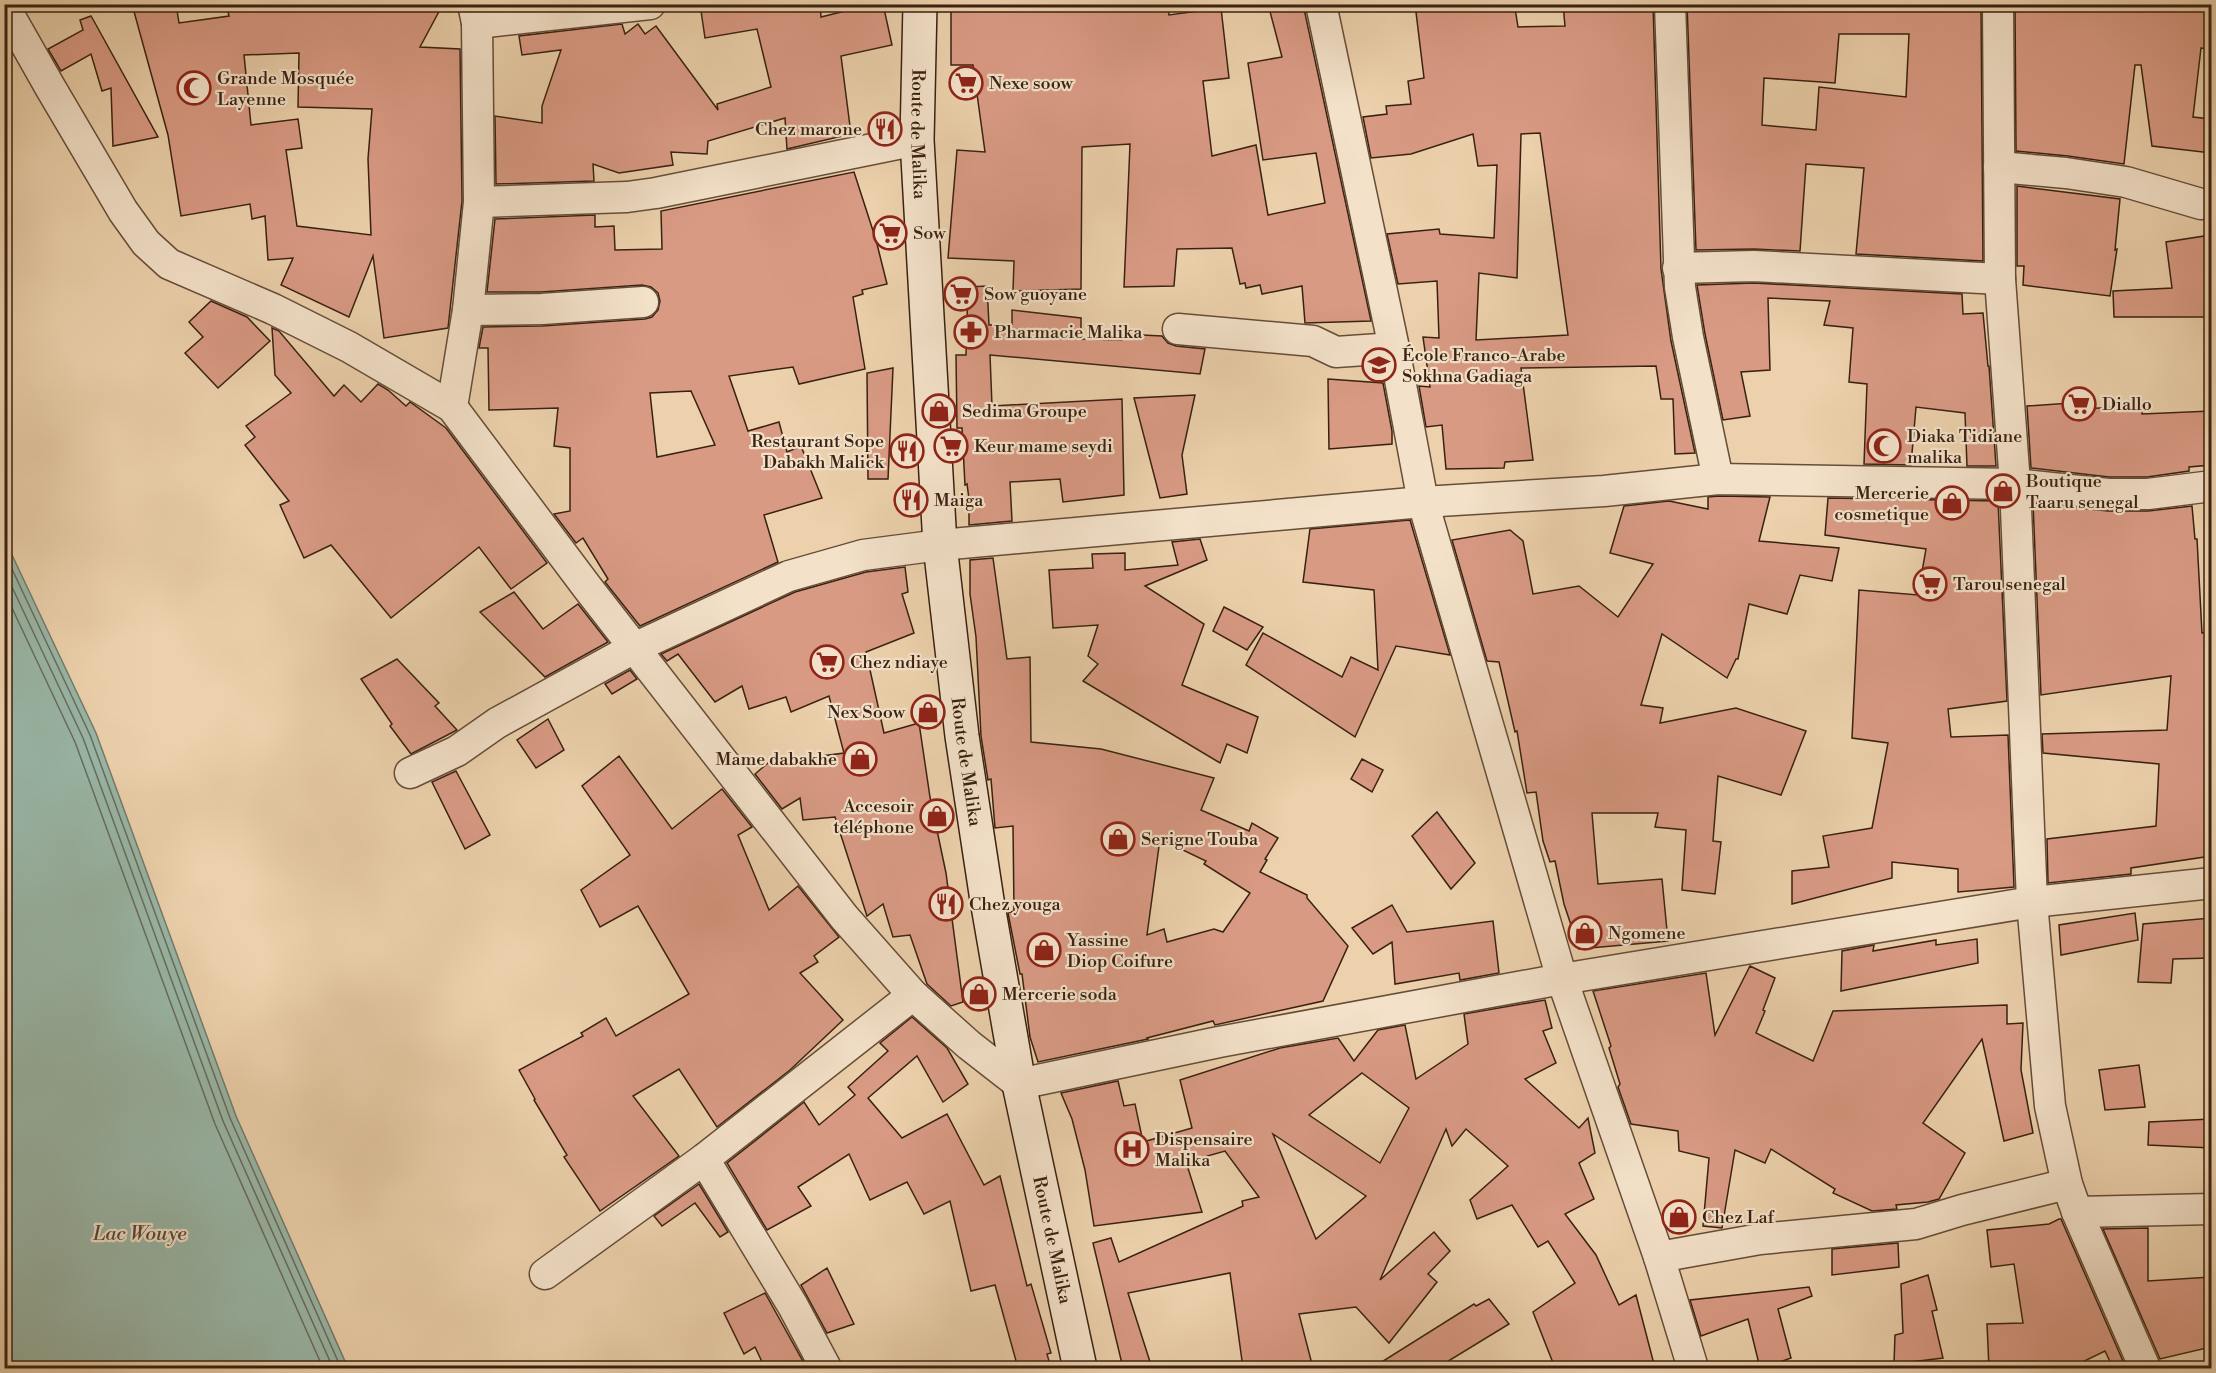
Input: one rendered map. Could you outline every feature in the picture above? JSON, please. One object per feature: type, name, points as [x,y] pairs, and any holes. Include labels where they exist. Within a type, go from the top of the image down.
[{"type":"main road","name":"Route de Malika","points":[[920,4],[917,140],[940,545],[962,736],[987,900],[1019,1084],[1080,1368]]},
{"type":"street","points":[[452,407],[468,310],[479,202],[475,14],[650,4]]},
{"type":"street","points":[[1321,4],[1394,348],[1423,502],[1562,979],[1659,1257],[1693,1368]]},
{"type":"street","points":[[1670,4],[1678,268],[1686,327],[1718,479]]},
{"type":"street","points":[[1998,4],[2000,279],[2015,484],[2032,902],[2050,1106],[2072,1198],[2145,1368]]},
{"type":"street","points":[[4,6],[123,211],[146,243],[169,264],[273,309],[349,347],[452,407],[634,648],[844,917],[913,995],[969,1045],[1019,1084],[1219,1042],[1562,979],[2032,902],[2211,883]]},
{"type":"street","points":[[479,202],[627,198],[656,194],[917,140]]},
{"type":"street","points":[[1999,167],[2066,173],[2126,182],[2201,204]]},
{"type":"street","points":[[1678,268],[1754,266],[2000,279]]},
{"type":"street","points":[[468,310],[533,310],[643,302]]},
{"type":"street","points":[[1178,329],[1313,341],[1336,352],[1394,348]]},
{"type":"street","points":[[410,773],[457,751],[497,723],[634,648],[807,569],[863,555],[940,545],[1423,502],[1604,491],[1718,479],[2015,484],[2108,494],[2148,494],[2211,486]]},
{"type":"street","points":[[545,1274],[704,1159],[913,995]]},
{"type":"street","points":[[704,1159],[788,1297],[826,1368]]},
{"type":"street","points":[[1659,1257],[1760,1239],[1916,1224],[1962,1210],[2072,1198],[2211,1209]]},
{"type":"water","name":"Lac Wouye","points":[[4,538],[96,733],[236,1116],[348,1368],[5,1368]]},
{"type":"building","points":[[147,4],[176,4],[179,23],[229,16],[226,4],[443,4],[420,47],[460,49],[462,201],[448,328],[384,338],[373,256],[349,317],[281,285],[293,258],[268,260],[265,216],[252,219],[250,204],[181,216],[168,135],[133,8]],"holes":[[[299,53],[298,107],[372,109],[368,159],[371,235],[297,226],[286,150],[302,148],[298,119],[251,125],[244,55]]]},
{"type":"building","points":[[700,4],[820,4],[821,17],[873,4],[883,4],[892,45],[841,56],[851,134],[787,149],[785,118],[708,141],[707,154],[671,152],[673,165],[619,173],[593,164],[594,181],[496,184],[495,116],[542,123],[542,106],[561,50],[522,55],[519,36],[622,24],[625,34],[638,24],[645,34],[656,26],[718,110],[717,104],[771,87],[757,29],[705,38]]},
{"type":"building","points":[[951,4],[1168,4],[1169,15],[1221,8],[1229,78],[1203,81],[1212,156],[1256,145],[1268,215],[1325,203],[1316,153],[1263,160],[1248,63],[1282,57],[1268,4],[1303,4],[1371,321],[1305,323],[1302,286],[1262,294],[1260,285],[1246,288],[1245,283],[1240,284],[1232,248],[1177,249],[1174,286],[1124,287],[1130,144],[1082,147],[1081,289],[1013,291],[1014,261],[948,258],[957,150],[985,152],[973,65],[951,65]]},
{"type":"building","points":[[1415,4],[1493,4],[1494,11],[1515,8],[1518,27],[1565,26],[1563,4],[1653,4],[1661,269],[1671,341],[1695,453],[1675,454],[1673,399],[1661,399],[1656,366],[1521,368],[1533,460],[1505,462],[1504,468],[1446,469],[1442,425],[1426,427],[1419,386],[1430,387],[1423,337],[1439,338],[1437,281],[1398,284],[1387,234],[1439,229],[1440,234],[1494,238],[1497,165],[1478,166],[1473,134],[1411,154],[1371,158],[1363,117],[1387,114],[1386,106],[1411,104],[1408,81],[1424,78]],"holes":[[[1540,133],[1568,335],[1476,340],[1479,273],[1517,278],[1521,134]]]},
{"type":"building","points":[[1687,4],[1981,4],[1983,261],[1856,254],[1864,168],[1806,164],[1800,251],[1696,250]],"holes":[[[1839,34],[1909,34],[1906,97],[1819,87],[1816,130],[1762,125],[1764,78],[1835,83]]]},
{"type":"building","points":[[2015,4],[2211,5],[2211,49],[2201,48],[2193,117],[2211,119],[2211,153],[2152,146],[2141,65],[2135,65],[2124,164],[2016,151]]},
{"type":"building","points":[[91,16],[158,137],[113,146],[111,88],[102,91],[91,54],[61,71],[48,49],[83,30],[80,20]]},
{"type":"building","points":[[854,172],[876,240],[887,284],[862,290],[863,294],[853,297],[865,369],[799,384],[793,367],[729,376],[748,431],[779,422],[787,452],[801,446],[822,498],[764,515],[778,562],[640,626],[605,582],[608,579],[583,538],[576,543],[554,514],[570,511],[570,448],[554,446],[558,408],[489,410],[488,348],[479,348],[483,327],[542,326],[645,319],[652,317],[658,310],[660,301],[658,293],[651,287],[642,285],[541,292],[487,292],[495,219],[595,215],[595,227],[614,226],[615,250],[662,249],[661,211]],"holes":[[[691,391],[715,445],[657,457],[650,393]]]},
{"type":"building","points":[[2017,186],[2120,199],[2115,250],[2117,249],[2110,296],[2023,285],[2024,266],[2017,266]]},
{"type":"building","points":[[2211,235],[2211,317],[2114,317],[2113,291],[2172,288],[2166,242]]},
{"type":"building","points":[[1754,283],[1962,294],[1963,314],[1983,313],[1996,466],[1967,466],[1965,413],[1916,407],[1911,465],[1864,464],[1867,384],[1849,382],[1853,328],[1824,325],[1830,301],[1768,298],[1770,370],[1741,372],[1750,416],[1723,420],[1697,285]]},
{"type":"building","points":[[987,286],[989,325],[1012,324],[1012,310],[1081,318],[1081,339],[1122,340],[1122,334],[1162,336],[1168,343],[1176,346],[1205,349],[1200,374],[990,355],[992,406],[1122,399],[1124,495],[1063,502],[1060,479],[1010,482],[1012,521],[969,525],[969,499],[967,484],[965,485],[962,428],[957,428],[956,355],[966,355],[968,287]]},
{"type":"building","points":[[211,301],[247,317],[270,341],[218,388],[185,353],[203,337],[189,322]]},
{"type":"building","points":[[272,328],[279,331],[334,396],[344,385],[361,402],[378,384],[406,406],[410,402],[446,428],[547,563],[511,589],[479,547],[391,618],[331,545],[304,558],[280,505],[289,501],[245,445],[255,437],[246,426],[291,393],[275,375]]},
{"type":"building","points":[[893,368],[888,479],[868,479],[867,373]]},
{"type":"building","points":[[1328,379],[1383,383],[1392,431],[1392,444],[1329,449]]},
{"type":"building","points":[[1195,395],[1182,455],[1187,494],[1160,498],[1134,398]]},
{"type":"building","points":[[2085,402],[2085,409],[2142,405],[2142,414],[2211,411],[2211,465],[2189,467],[2189,471],[2147,477],[2109,477],[2031,468],[2027,406]]},
{"type":"building","points":[[1708,497],[1770,497],[1759,541],[1839,548],[1832,581],[1800,575],[1787,614],[1749,604],[1738,659],[1727,678],[1662,634],[1641,705],[1663,708],[1660,723],[1736,708],[1806,731],[1781,795],[1718,776],[1713,841],[1721,842],[1715,894],[1682,890],[1686,830],[1655,827],[1658,813],[1592,813],[1598,884],[1662,879],[1668,941],[1579,949],[1564,904],[1555,861],[1550,862],[1543,841],[1536,792],[1527,793],[1517,731],[1515,732],[1499,662],[1487,661],[1452,540],[1510,530],[1523,541],[1533,594],[1579,586],[1618,617],[1653,564],[1610,553],[1624,506],[1669,501],[1708,509]]},
{"type":"building","points":[[1828,498],[1998,501],[2007,701],[1948,709],[1951,737],[2008,735],[2014,887],[1958,892],[1958,869],[1892,862],[1892,878],[1792,904],[1792,871],[1829,867],[1823,836],[1872,828],[1888,743],[1852,738],[1859,590],[1918,595],[1926,549],[1825,535]]},
{"type":"building","points":[[2033,503],[2108,511],[2148,511],[2192,506],[2195,539],[2197,539],[2202,633],[2211,632],[2211,856],[2131,868],[2131,874],[2048,883],[2047,839],[2156,826],[2159,764],[2043,753],[2042,734],[2167,730],[2171,676],[2041,695]]},
{"type":"building","points":[[1410,520],[1450,655],[1396,646],[1355,737],[1246,665],[1263,633],[1342,677],[1351,657],[1378,670],[1374,590],[1303,582],[1310,529]]},
{"type":"building","points":[[1200,539],[1207,560],[1145,586],[1204,624],[1182,685],[1258,717],[1247,753],[1227,744],[1220,763],[1083,681],[1098,664],[1088,656],[1098,625],[1053,628],[1049,570],[1093,568],[1092,554],[1125,553],[1125,570],[1178,565],[1172,542]]},
{"type":"building","points":[[993,558],[1007,659],[1030,657],[1031,742],[1101,749],[1214,778],[1201,810],[1249,831],[1252,823],[1278,838],[1260,872],[1307,895],[1307,898],[1348,946],[1323,1001],[1215,1025],[1213,1021],[1148,1039],[1038,1062],[1030,1037],[1022,974],[1020,974],[1008,913],[1014,911],[1013,826],[995,828],[991,779],[988,780],[981,736],[976,637],[970,594],[970,560]],"holes":[[[1160,839],[1206,861],[1204,864],[1250,893],[1223,932],[1214,929],[1167,942],[1164,929],[1147,935]]]},
{"type":"building","points":[[905,567],[908,592],[902,594],[914,633],[866,652],[884,733],[919,723],[930,797],[946,873],[963,1002],[951,1006],[927,984],[910,935],[893,937],[883,904],[867,916],[835,817],[803,820],[800,798],[782,809],[755,774],[768,763],[844,753],[829,696],[791,712],[786,697],[749,709],[742,686],[715,702],[678,654],[667,661],[661,654],[795,592],[866,572]]},
{"type":"building","points":[[514,592],[543,629],[578,604],[608,642],[545,677],[480,612]]},
{"type":"building","points":[[1224,607],[1263,627],[1247,650],[1213,631]]},
{"type":"building","points":[[397,659],[439,703],[435,706],[457,730],[411,754],[390,726],[392,724],[361,679]]},
{"type":"building","points":[[630,670],[637,679],[612,694],[605,684]]},
{"type":"building","points":[[548,719],[564,750],[536,768],[517,740]]},
{"type":"building","points":[[619,756],[672,829],[722,789],[752,827],[738,835],[769,910],[798,886],[839,937],[814,956],[818,962],[800,973],[843,1020],[790,1070],[717,1127],[679,1069],[633,1096],[679,1156],[600,1211],[564,1157],[567,1155],[519,1070],[583,1036],[581,1033],[606,1018],[616,1036],[689,994],[638,906],[600,927],[581,890],[630,855],[582,786]]},
{"type":"building","points":[[1362,759],[1383,770],[1372,792],[1351,779]]},
{"type":"building","points":[[456,771],[490,835],[465,849],[432,782]]},
{"type":"building","points":[[1437,812],[1475,863],[1451,889],[1412,836]]},
{"type":"building","points":[[1392,905],[1407,932],[1493,921],[1499,973],[1460,980],[1459,973],[1395,984],[1392,942],[1373,954],[1352,928]]},
{"type":"building","points":[[2135,913],[2138,940],[2061,955],[2059,925]]},
{"type":"building","points":[[2211,918],[2211,958],[2173,959],[2171,983],[2138,982],[2143,924]]},
{"type":"building","points":[[1977,939],[1978,963],[1841,991],[1842,951],[1874,945],[1873,951],[1936,940],[1936,945]]},
{"type":"building","points":[[1750,966],[1775,978],[1756,1033],[1813,1061],[1833,1011],[2007,1005],[2007,1024],[2023,1023],[2021,1070],[2033,1133],[2004,1141],[1982,1039],[1923,1123],[1965,1153],[1939,1199],[1896,1205],[1897,1209],[1872,1211],[1833,1193],[1835,1189],[1771,1149],[1765,1163],[1735,1150],[1722,1228],[1703,1226],[1709,1158],[1679,1151],[1678,1131],[1631,1124],[1618,1087],[1620,1084],[1609,1048],[1611,1046],[1593,991],[1706,973],[1715,1035]]},
{"type":"building","points":[[1545,1000],[1552,1028],[1543,1031],[1556,1063],[1525,1079],[1579,1128],[1588,1118],[1595,1153],[1579,1163],[1594,1199],[1565,1214],[1596,1255],[1619,1305],[1636,1295],[1655,1368],[1555,1368],[1533,1312],[1575,1283],[1548,1241],[1538,1247],[1512,1205],[1477,1219],[1470,1200],[1508,1166],[1466,1129],[1452,1146],[1446,1129],[1380,1280],[1434,1232],[1450,1251],[1428,1274],[1437,1282],[1389,1343],[1356,1307],[1299,1314],[1313,1368],[1243,1368],[1230,1273],[1128,1293],[1152,1368],[1123,1368],[1093,1243],[1111,1238],[1119,1262],[1243,1206],[1242,1201],[1259,1197],[1225,1151],[1186,1162],[1202,1212],[1094,1226],[1085,1170],[1072,1119],[1061,1093],[1118,1081],[1124,1106],[1135,1104],[1143,1142],[1192,1128],[1180,1080],[1280,1048],[1338,1038],[1354,1061],[1378,1030],[1405,1025],[1416,1079],[1468,1044],[1464,1014]],"holes":[[[1362,1073],[1409,1108],[1380,1163],[1309,1115]],[[1273,1134],[1366,1196],[1316,1239]]]},
{"type":"building","points":[[912,1017],[947,1048],[968,1084],[943,1102],[917,1056],[868,1098],[902,1138],[947,1114],[984,1185],[1000,1176],[1027,1286],[1031,1284],[1051,1353],[1047,1354],[1051,1368],[1018,1368],[995,1285],[971,1291],[950,1201],[924,1214],[907,1182],[870,1200],[849,1154],[798,1187],[811,1206],[767,1230],[727,1163],[804,1102],[819,1125],[855,1095],[848,1087],[888,1051],[880,1043]]},
{"type":"building","points":[[2139,1065],[2145,1107],[2105,1110],[2099,1070]]},
{"type":"building","points":[[2211,1119],[2211,1148],[2148,1145],[2149,1122]]},
{"type":"building","points":[[699,1184],[728,1232],[720,1237],[695,1203],[662,1226],[654,1216]]},
{"type":"building","points":[[2061,1219],[2126,1368],[2113,1368],[2105,1351],[2070,1368],[1989,1368],[1987,1324],[2023,1323],[2014,1264],[1991,1267],[1987,1230],[2049,1224]]},
{"type":"building","points":[[2148,1228],[2148,1281],[2211,1277],[2211,1347],[2160,1359],[2103,1229]]},
{"type":"building","points":[[1898,1243],[1899,1267],[1832,1275],[1832,1249]]},
{"type":"building","points":[[827,1268],[854,1324],[827,1333],[801,1285]]},
{"type":"building","points":[[1928,1275],[1937,1310],[1932,1311],[1943,1358],[1894,1364],[1895,1335],[1903,1333],[1901,1284]]},
{"type":"building","points":[[1809,1287],[1812,1296],[1778,1309],[1791,1358],[1762,1368],[1760,1368],[1748,1319],[1701,1336],[1690,1300]]},
{"type":"building","points":[[765,1293],[805,1365],[799,1368],[765,1368],[755,1347],[744,1354],[724,1313]]},
{"type":"building","points":[[1489,1299],[1509,1324],[1437,1368],[1372,1368],[1474,1304],[1476,1306]]},
{"type":"place","name":"Nexe soow","points":[[966,83]]},
{"type":"place","name":"Grande Mosquée Layenne","points":[[194,88]]},
{"type":"place","name":"Chez marone","points":[[885,129]]},
{"type":"place","name":"Sow","points":[[890,233]]},
{"type":"place","name":"Sow guoyane","points":[[961,294]]},
{"type":"place","name":"Pharmacie Malika","points":[[971,332]]},
{"type":"place","name":"École Franco-Arabe Sokhna Gadiaga","points":[[1379,365]]},
{"type":"place","name":"Diallo","points":[[2079,404]]},
{"type":"place","name":"Sedima Groupe","points":[[939,411]]},
{"type":"place","name":"Keur mame seydi","points":[[951,446]]},
{"type":"place","name":"Diaka Tidiane malika","points":[[1884,446]]},
{"type":"place","name":"Restaurant Sope Dabakh Malick","points":[[907,451]]},
{"type":"place","name":"Boutique Taaru senegal","points":[[2003,491]]},
{"type":"place","name":"Maiga","points":[[911,500]]},
{"type":"place","name":"Mercerie cosmetique","points":[[1952,503]]},
{"type":"place","name":"Tarou senegal","points":[[1930,584]]},
{"type":"place","name":"Chez ndiaye","points":[[827,662]]},
{"type":"place","name":"Nex Soow","points":[[928,712]]},
{"type":"place","name":"Mame dabakhe","points":[[860,759]]},
{"type":"place","name":"Accesoir téléphone","points":[[937,816]]},
{"type":"place","name":"Serigne Touba","points":[[1118,839]]},
{"type":"place","name":"Chez youga","points":[[946,904]]},
{"type":"place","name":"Ngomene","points":[[1585,933]]},
{"type":"place","name":"Yassine Diop Coifure","points":[[1044,950]]},
{"type":"place","name":"Mercerie soda","points":[[979,994]]},
{"type":"place","name":"Dispensaire Malika","points":[[1132,1149]]},
{"type":"place","name":"Chez Laf","points":[[1679,1217]]}]
